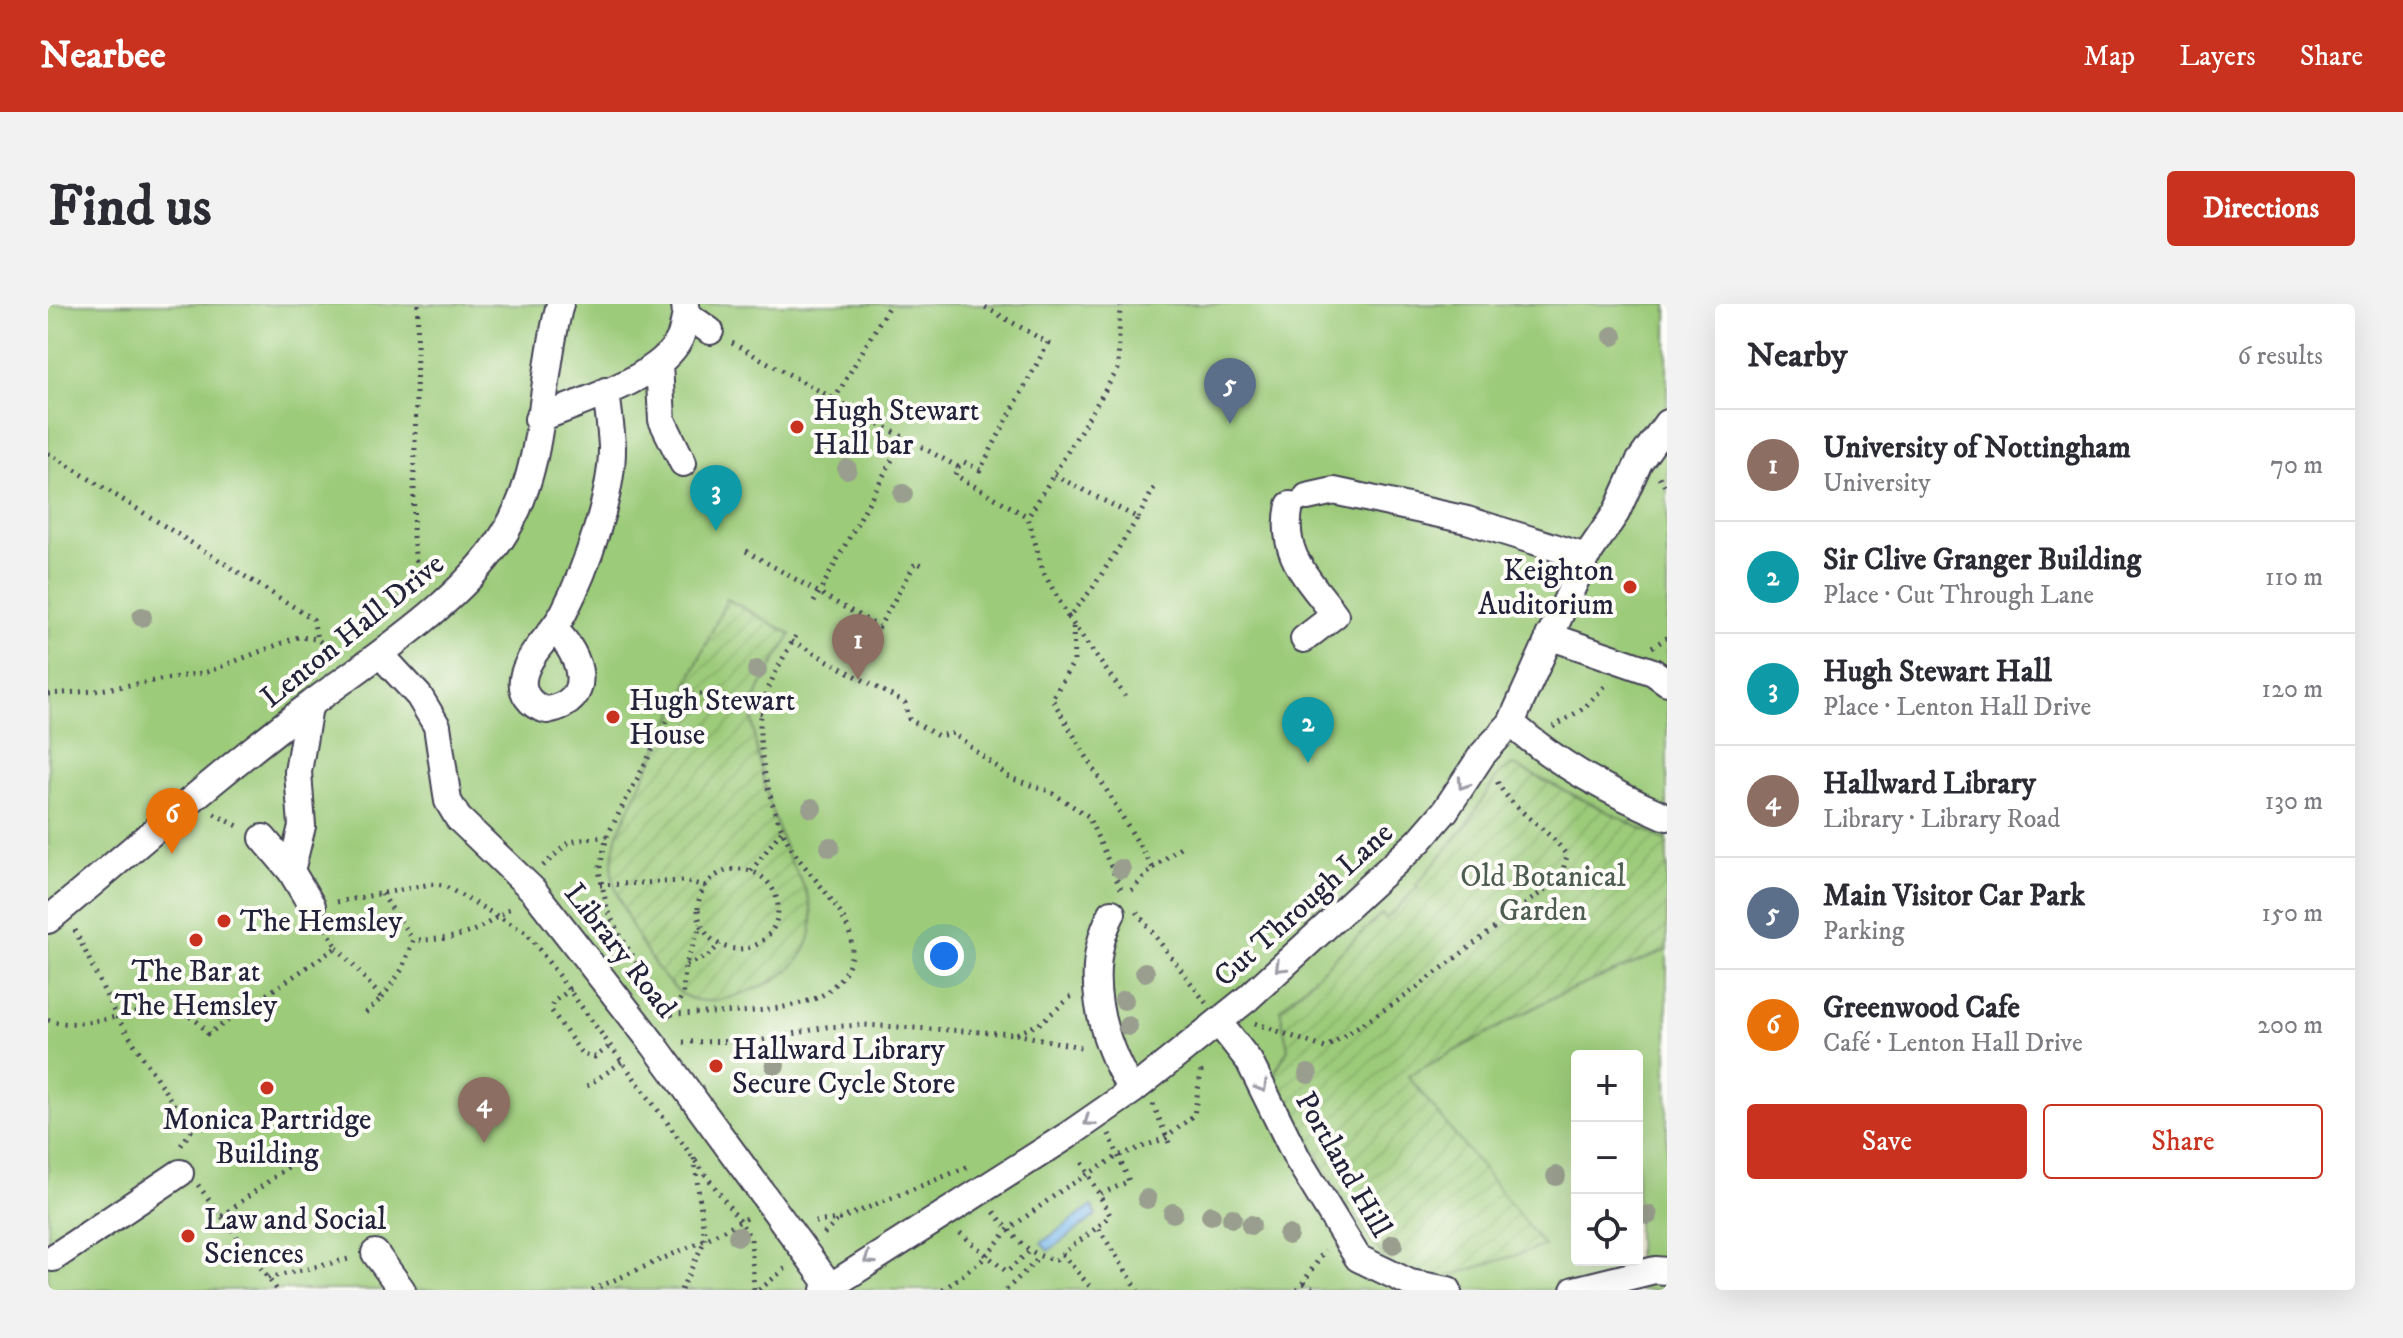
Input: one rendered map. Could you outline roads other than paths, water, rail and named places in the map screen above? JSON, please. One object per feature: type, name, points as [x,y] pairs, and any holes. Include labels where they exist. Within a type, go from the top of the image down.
[{"type":"street","name":"Lenton Hall Drive","points":[[56,914],[309,706],[423,620],[491,555],[513,520],[533,460],[560,304]]},
{"type":"street","points":[[538,419],[606,391],[659,363],[679,340],[686,309],[710,331]]},
{"type":"street","points":[[659,363],[662,420],[683,463]]},
{"type":"street","points":[[555,630],[572,597],[605,500],[612,448],[606,391]]},
{"type":"street","name":"Cut Through Lane","points":[[827,1288],[1067,1136],[1141,1094],[1215,1017],[1419,841],[1445,811],[1482,755],[1511,723],[1586,557],[1616,513],[1639,462],[1667,423]]},
{"type":"street","points":[[1304,639],[1335,615],[1288,546],[1285,529],[1299,501],[1334,491],[1467,520],[1586,557]]},
{"type":"street","points":[[1549,636],[1653,672],[1667,682]]},
{"type":"street","name":"Library Road","points":[[380,654],[419,696],[437,726],[448,801],[458,818],[533,890],[657,1039],[827,1288]]},
{"type":"street","points":[[291,871],[302,826],[298,772],[309,706]]},
{"type":"street","points":[[1511,723],[1554,760],[1577,775],[1667,817]]},
{"type":"street","points":[[263,838],[291,871],[312,906]]},
{"type":"street","points":[[1123,911],[1102,936],[1097,981],[1102,1024],[1110,1051],[1141,1094]]},
{"type":"street","name":"Portland Hill","points":[[1215,1017],[1249,1061],[1297,1158],[1358,1258],[1410,1283],[1445,1290]]},
{"type":"street","points":[[50,1258],[183,1170]]},
{"type":"street","points":[[375,1253],[402,1290]]},
{"type":"street","points":[[1574,1290],[1655,1270],[1667,1271]]},
{"type":"water","points":[[1092,1206],[1096,1216],[1048,1251],[1041,1243]]},
{"type":"place","name":"Main Visitor Car Park","points":[[1230,424]]},
{"type":"place","name":"Hugh Stewart Hall bar","points":[[797,427]]},
{"type":"place","name":"Hugh Stewart Hall","points":[[716,531]]},
{"type":"place","name":"Keighton Auditorium","points":[[1630,587]]},
{"type":"place","name":"University of Nottingham","points":[[858,680]]},
{"type":"place","name":"Hugh Stewart House","points":[[613,717]]},
{"type":"place","name":"Sir Clive Granger Building","points":[[1308,763]]},
{"type":"place","name":"Greenwood Cafe","points":[[172,854]]},
{"type":"place","name":"The Hemsley","points":[[224,921]]},
{"type":"place","name":"The Bar at The Hemsley","points":[[196,940]]},
{"type":"place","name":"Hallward Library Secure Cycle Store","points":[[716,1066]]},
{"type":"place","name":"Monica Partridge Building","points":[[267,1088]]},
{"type":"place","name":"Hallward Library","points":[[484,1143]]},
{"type":"place","name":"Law and Social Sciences","points":[[188,1236]]},
{"type":"park label","name":"Old Botanical Garden","points":[[1543,893]]}]
